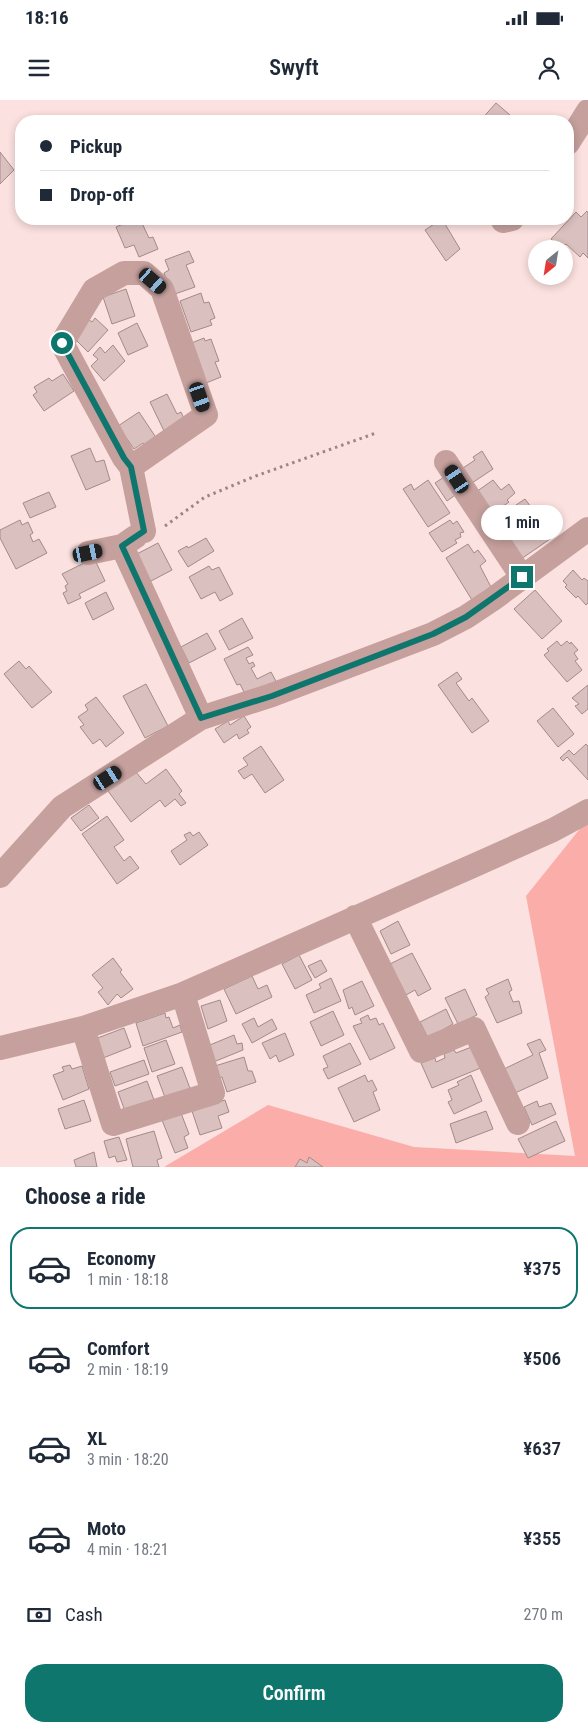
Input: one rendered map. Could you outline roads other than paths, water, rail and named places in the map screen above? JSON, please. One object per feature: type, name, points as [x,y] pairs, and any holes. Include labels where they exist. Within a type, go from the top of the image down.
[{"type":"street","points":[[574,133],[588,111]]},
{"type":"street","points":[[88,553],[122,546],[150,530],[131,467],[124,458],[62,343],[94,290],[124,272],[144,273],[162,289],[206,416],[131,467]]},
{"type":"street","points":[[446,462],[522,577]]},
{"type":"street","points":[[0,876],[62,807],[201,718],[272,696],[433,634],[466,617],[588,529]]},
{"type":"street","points":[[122,546],[201,718]]},
{"type":"street","points":[[0,1048],[83,1028],[183,994],[518,846],[588,811]]},
{"type":"street","points":[[355,917],[421,1051],[474,1028],[518,1123]]},
{"type":"street","points":[[83,1028],[113,1124],[213,1093],[183,994]]}]
